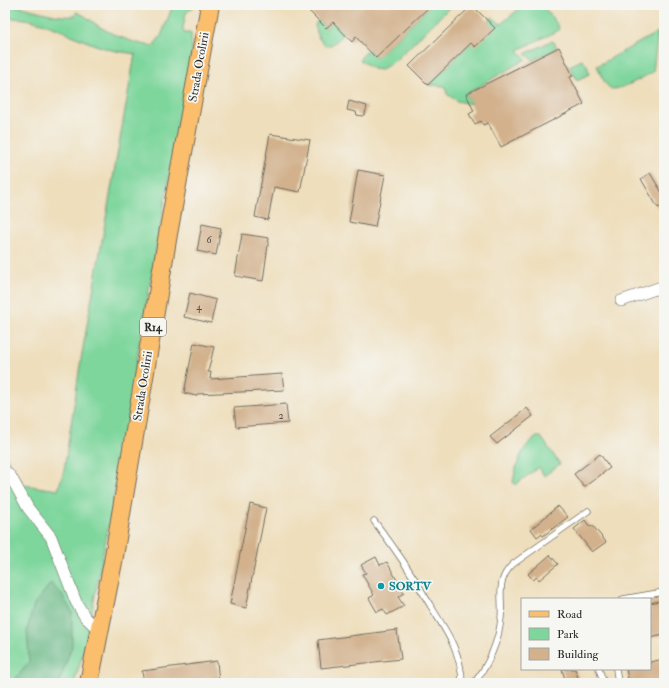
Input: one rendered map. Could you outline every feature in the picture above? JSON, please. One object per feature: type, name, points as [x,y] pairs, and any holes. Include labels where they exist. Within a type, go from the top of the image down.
[{"type":"main road","name":"Strada Ocolirii","points":[[98,640],[113,562],[168,234],[210,5]]},
{"type":"main road","name":"R14","points":[[82,683],[98,640]]},
{"type":"main road","name":"R14","points":[[89,683],[98,640]]},
{"type":"street","points":[[621,300],[664,286]]},
{"type":"street","points":[[8,474],[28,508],[51,537],[82,612],[98,640]]},
{"type":"lane","points":[[474,683],[492,652],[497,638],[501,618],[501,588],[505,573],[513,564],[588,511]]},
{"type":"lane","points":[[374,521],[403,559],[450,638],[462,670],[462,683]]},
{"type":"lane","points":[[629,598],[664,592]]},
{"type":"lane","points":[[599,670],[603,681],[606,683]]},
{"type":"lane","points":[[616,670],[618,683]]},
{"type":"green space","points":[[5,5],[23,7],[58,16],[75,16],[76,12],[80,13],[100,27],[112,33],[133,41],[153,46],[161,36],[173,5],[196,5],[186,13],[183,28],[184,33],[191,33],[192,51],[140,339],[128,421],[110,518],[85,647],[74,683],[5,683],[5,455],[24,485],[58,490],[64,470],[81,359],[135,54],[115,51],[96,45],[30,20],[17,18],[5,19]]},
{"type":"green space","points":[[350,5],[344,30],[336,41],[331,45],[325,46],[318,37],[315,25],[318,20],[326,28]]},
{"type":"green space","points":[[431,5],[452,5],[397,59],[381,70],[373,69],[360,60],[368,50],[376,58]]},
{"type":"green space","points":[[520,5],[542,5],[558,25],[559,30],[518,50],[526,59],[466,94],[471,104],[457,101],[447,94],[445,86],[428,85],[471,43],[492,17],[501,24],[521,7]]},
{"type":"green space","points":[[658,32],[653,72],[619,88],[610,88],[604,81],[597,66]]},
{"type":"green space","points":[[551,41],[554,42],[557,48],[533,60],[525,54]]},
{"type":"green space","points":[[582,60],[587,65],[589,74],[577,80],[569,66]]},
{"type":"green space","points":[[537,437],[541,437],[560,464],[544,476],[539,467],[515,485],[513,482],[520,457],[531,441]]},
{"type":"green space","points":[[51,583],[62,595],[72,612],[72,646],[59,683],[12,683],[29,662],[27,630],[34,604]]},
{"type":"building","points":[[303,5],[431,5],[376,58],[356,37],[352,42],[333,22],[326,28]]},
{"type":"building","points":[[472,5],[495,28],[475,47],[471,43],[428,85],[409,66]]},
{"type":"building","points":[[559,47],[573,76],[570,77],[584,104],[501,147],[488,123],[483,125],[481,121],[475,124],[469,114],[474,111],[466,94]]},
{"type":"building","points":[[349,101],[367,106],[365,114],[362,116],[357,115],[356,112],[347,110]]},
{"type":"building","points":[[270,134],[310,140],[300,192],[274,187],[268,220],[255,217]]},
{"type":"building","points":[[358,170],[385,175],[375,227],[349,222]]},
{"type":"building","points":[[650,173],[664,196],[664,205],[658,208],[641,179]]},
{"type":"building","points":[[202,224],[221,228],[216,255],[197,251]]},
{"type":"building","points":[[242,234],[269,238],[263,281],[235,276]]},
{"type":"building","points":[[190,293],[216,300],[211,323],[184,317]]},
{"type":"building","points":[[194,343],[214,347],[208,372],[211,372],[210,379],[282,374],[284,390],[197,394],[196,396],[184,393]]},
{"type":"building","points":[[286,404],[288,423],[236,427],[234,408]]},
{"type":"building","points":[[527,408],[533,416],[497,444],[490,437]]},
{"type":"building","points":[[600,454],[610,468],[584,487],[574,474]]},
{"type":"building","points":[[250,504],[266,508],[246,608],[230,604]]},
{"type":"building","points":[[558,506],[568,517],[543,536],[541,534],[537,537],[531,529]]},
{"type":"building","points":[[585,520],[590,527],[592,525],[606,542],[592,552],[574,529]]},
{"type":"building","points":[[550,555],[558,564],[539,580],[537,577],[533,580],[528,574]]},
{"type":"building","name":"SORTV","points":[[376,557],[380,565],[387,562],[404,593],[398,597],[404,606],[387,615],[383,609],[377,612],[369,598],[374,595],[362,574],[366,573],[361,565]]},
{"type":"building","points":[[664,600],[664,635],[651,638],[651,603]]},
{"type":"building","points":[[397,630],[401,659],[321,668],[318,640]]},
{"type":"building","points":[[664,659],[664,679],[645,683],[629,683],[626,670],[651,670],[651,662]]},
{"type":"building","points":[[217,661],[219,683],[144,683],[142,671]]},
{"type":"building","points":[[562,670],[575,670],[580,683],[566,683]]},
{"type":"place","name":"SORTV","points":[[381,586]]}]
